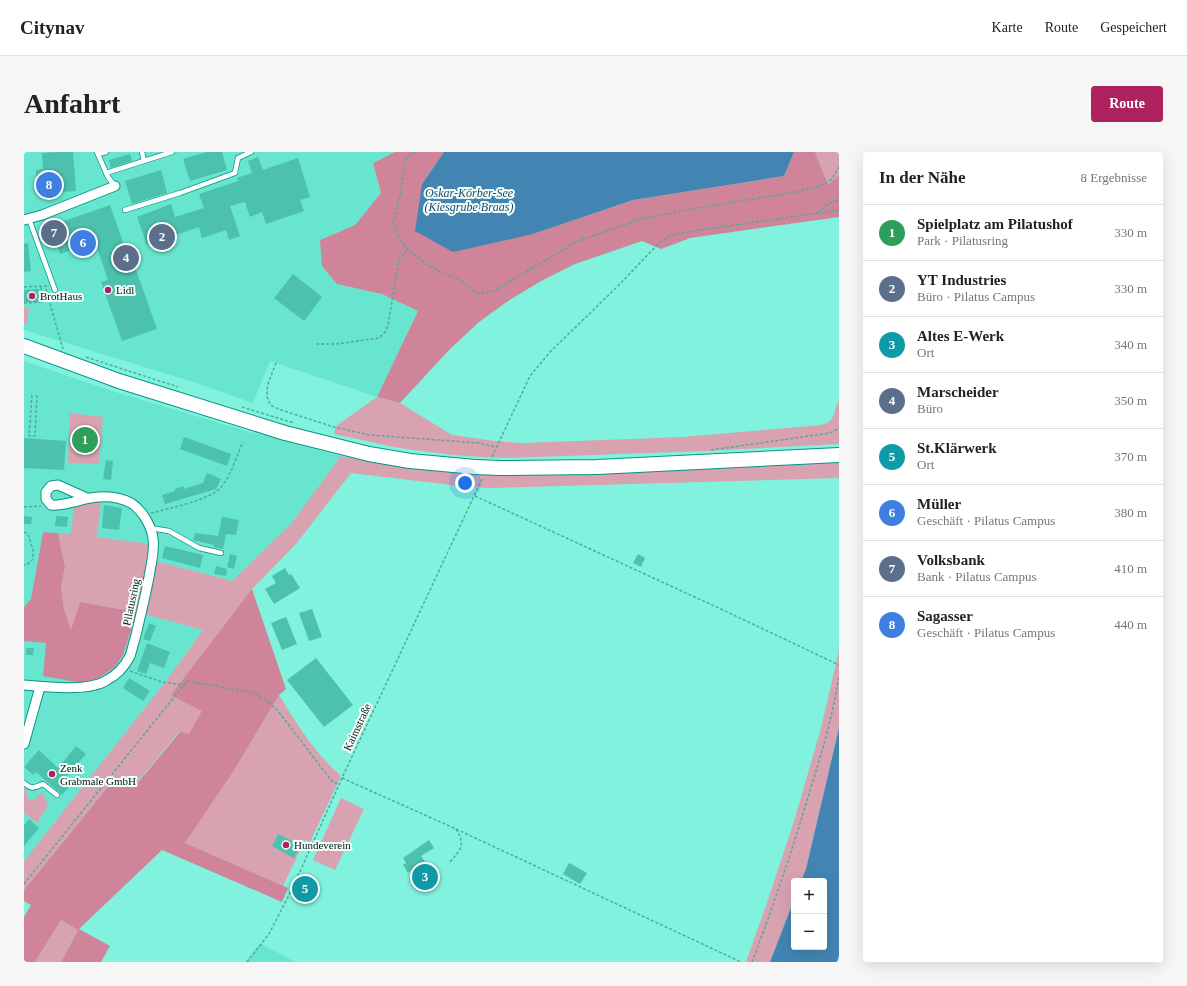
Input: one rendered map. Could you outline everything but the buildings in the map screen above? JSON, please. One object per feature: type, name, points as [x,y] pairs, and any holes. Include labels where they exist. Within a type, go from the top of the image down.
[{"type":"main road","points":[[24,346],[119,381],[242,420],[299,436],[369,454],[480,471],[501,468],[612,466],[839,455]]},
{"type":"street","points":[[27,219],[115,186]]},
{"type":"street","name":"Pilatusring","points":[[24,685],[40,687],[95,686],[106,681],[122,668],[130,657],[142,613],[153,551],[153,539],[150,528],[144,516],[132,504],[125,500],[102,496],[86,498],[58,505],[51,505],[46,500],[46,492],[51,486],[58,485],[86,498]]},
{"type":"street","points":[[24,744],[40,687]]},
{"type":"lane","points":[[106,152],[98,153],[108,177],[115,186]]},
{"type":"lane","points":[[142,152],[144,161]]},
{"type":"lane","points":[[106,173],[172,152]]},
{"type":"lane","points":[[125,210],[180,193],[235,173],[238,158],[251,152]]},
{"type":"lane","points":[[27,219],[55,290]]},
{"type":"lane","points":[[150,528],[169,531],[199,548],[221,553]]},
{"type":"lane","points":[[24,783],[30,788],[43,784],[58,795]]},
{"type":"path","points":[[415,152],[410,154],[405,161],[400,198],[393,222],[398,236],[407,248],[428,265],[447,275],[461,280],[477,294],[494,291],[578,241],[641,219],[796,192],[823,185],[832,179],[839,167]]},
{"type":"path","points":[[817,213],[832,202],[839,200]]},
{"type":"path","points":[[492,457],[530,376],[550,352],[619,285],[657,245],[666,238],[680,234],[839,210]]},
{"type":"path","points":[[316,344],[336,344],[379,338],[388,325],[399,260],[407,248]]},
{"type":"path","points":[[24,287],[53,284]]},
{"type":"path","points":[[24,303],[42,302],[41,286]]},
{"type":"path","points":[[45,286],[63,349]]},
{"type":"path","points":[[84,356],[179,388]]},
{"type":"path","points":[[276,363],[266,391],[269,402],[272,406],[281,410],[334,427],[370,435],[479,443],[496,447]]},
{"type":"path","points":[[32,395],[29,436],[35,436],[37,395]]},
{"type":"path","points":[[237,406],[295,424]]},
{"type":"path","points":[[708,452],[713,449],[830,433],[839,428]]},
{"type":"path","points":[[144,516],[209,496],[222,488],[243,442]]},
{"type":"path","name":"Kaimstraße","points":[[247,962],[269,934],[293,886],[342,778],[475,496],[480,471]]},
{"type":"path","points":[[475,496],[839,665]]},
{"type":"path","points":[[24,507],[51,505]]},
{"type":"path","points":[[24,532],[28,534],[33,550],[33,559],[24,565]]},
{"type":"path","points":[[122,668],[162,682],[184,685]]},
{"type":"path","points":[[752,962],[772,911],[802,818],[830,723],[839,675]]},
{"type":"path","points":[[24,884],[187,681],[250,692],[265,699],[278,712],[331,780],[339,785]]},
{"type":"path","points":[[342,778],[456,829],[741,962]]},
{"type":"path","points":[[450,862],[462,847],[462,841],[456,829]]},
{"type":"shaded area","points":[[24,152],[395,152],[373,163],[381,193],[355,225],[320,240],[337,284],[382,294],[418,311],[377,397],[270,361],[253,403],[193,382],[24,330]]},
{"type":"shaded area","points":[[395,152],[444,152],[422,184],[533,234],[633,200],[784,176],[794,152],[815,152],[828,185],[839,175],[839,217],[690,238],[661,249],[642,241],[575,264],[541,281],[508,301],[479,322],[449,350],[400,403],[377,397],[418,311],[382,294],[337,284],[322,266],[320,240],[355,225],[381,193],[373,163]]},
{"type":"shaded area","points":[[815,152],[839,152],[839,175],[828,185]]},
{"type":"shaded area","points":[[24,308],[29,308],[27,324],[24,324]]},
{"type":"shaded area","points":[[24,361],[109,390],[246,431],[341,456],[290,525],[232,581],[148,559],[151,544],[43,532],[31,599],[24,607]]},
{"type":"shaded area","points":[[377,397],[400,403],[452,435],[523,443],[683,437],[821,425],[832,419],[839,400],[839,444],[705,451],[505,458],[463,456],[422,451],[394,447],[334,434],[336,426]]},
{"type":"shaded area","points":[[70,413],[103,417],[99,464],[68,463]]},
{"type":"shaded area","points":[[341,456],[404,467],[468,474],[499,475],[717,468],[839,462],[839,478],[491,488],[468,487],[351,473],[296,544],[252,589],[172,695],[203,711],[189,735],[179,732],[134,786],[116,777],[24,890],[24,861],[166,681],[203,630],[137,612],[80,602],[71,631],[64,609],[61,587],[65,567],[58,533],[71,534],[74,506],[101,501],[97,537],[151,544],[148,559],[232,581],[290,525]]},
{"type":"shaded area","points":[[43,532],[58,533],[65,567],[61,587],[64,609],[71,630],[80,602],[137,612],[123,655],[115,667],[99,678],[83,683],[43,676],[46,643],[24,641],[24,607],[31,599]]},
{"type":"shaded area","points":[[252,589],[286,689],[279,695],[233,772],[185,843],[288,888],[282,902],[162,850],[79,929],[110,946],[101,962],[61,962],[78,930],[61,920],[35,962],[24,962],[24,917],[31,905],[24,901],[24,890],[116,777],[135,786],[180,732],[189,734],[202,711],[171,695]]},
{"type":"shaded area","points":[[137,612],[203,630],[166,681],[24,861],[24,641],[123,655]]},
{"type":"shaded area","points":[[839,645],[839,728],[806,869],[802,878],[791,878],[791,908],[770,962],[746,962],[795,818],[821,728]]},
{"type":"shaded area","points":[[279,695],[315,749],[341,776],[310,842],[305,840],[283,886],[185,843],[233,772]]},
{"type":"shaded area","points":[[24,787],[26,789],[27,797],[30,800],[35,799],[40,793],[43,793],[48,805],[37,823],[24,813]]},
{"type":"shaded area","points":[[341,798],[364,809],[335,870],[313,860]]},
{"type":"shaded area","points":[[61,920],[78,930],[61,962],[35,962]]},
{"type":"shaded area","points":[[260,943],[265,946],[295,962],[245,962]]},
{"type":"water","name":"Oskar-Körber-See (Kiesgrube Braas)","points":[[444,152],[794,152],[784,176],[633,200],[533,234],[453,252],[415,231],[422,184]]},
{"type":"water","points":[[839,728],[839,956],[837,962],[770,962],[791,908],[791,950],[827,950],[827,878],[802,878],[806,869]]},
{"type":"place","name":"Sagasser","points":[[49,185]]},
{"type":"place","name":"Volksbank","points":[[54,233]]},
{"type":"place","name":"YT Industries","points":[[162,237]]},
{"type":"place","name":"Müller","points":[[83,243]]},
{"type":"place","name":"Marscheider","points":[[126,258]]},
{"type":"place","name":"Lidl","points":[[108,290]]},
{"type":"place","name":"BrotHaus","points":[[32,296]]},
{"type":"place","name":"Spielplatz am Pilatushof","points":[[85,440]]},
{"type":"place","name":"Zenk Grabmale GmbH","points":[[52,774]]},
{"type":"place","name":"Hundeverein","points":[[286,845]]},
{"type":"place","name":"Altes E-Werk","points":[[425,877]]},
{"type":"place","name":"St.Klärwerk","points":[[305,889]]}]
